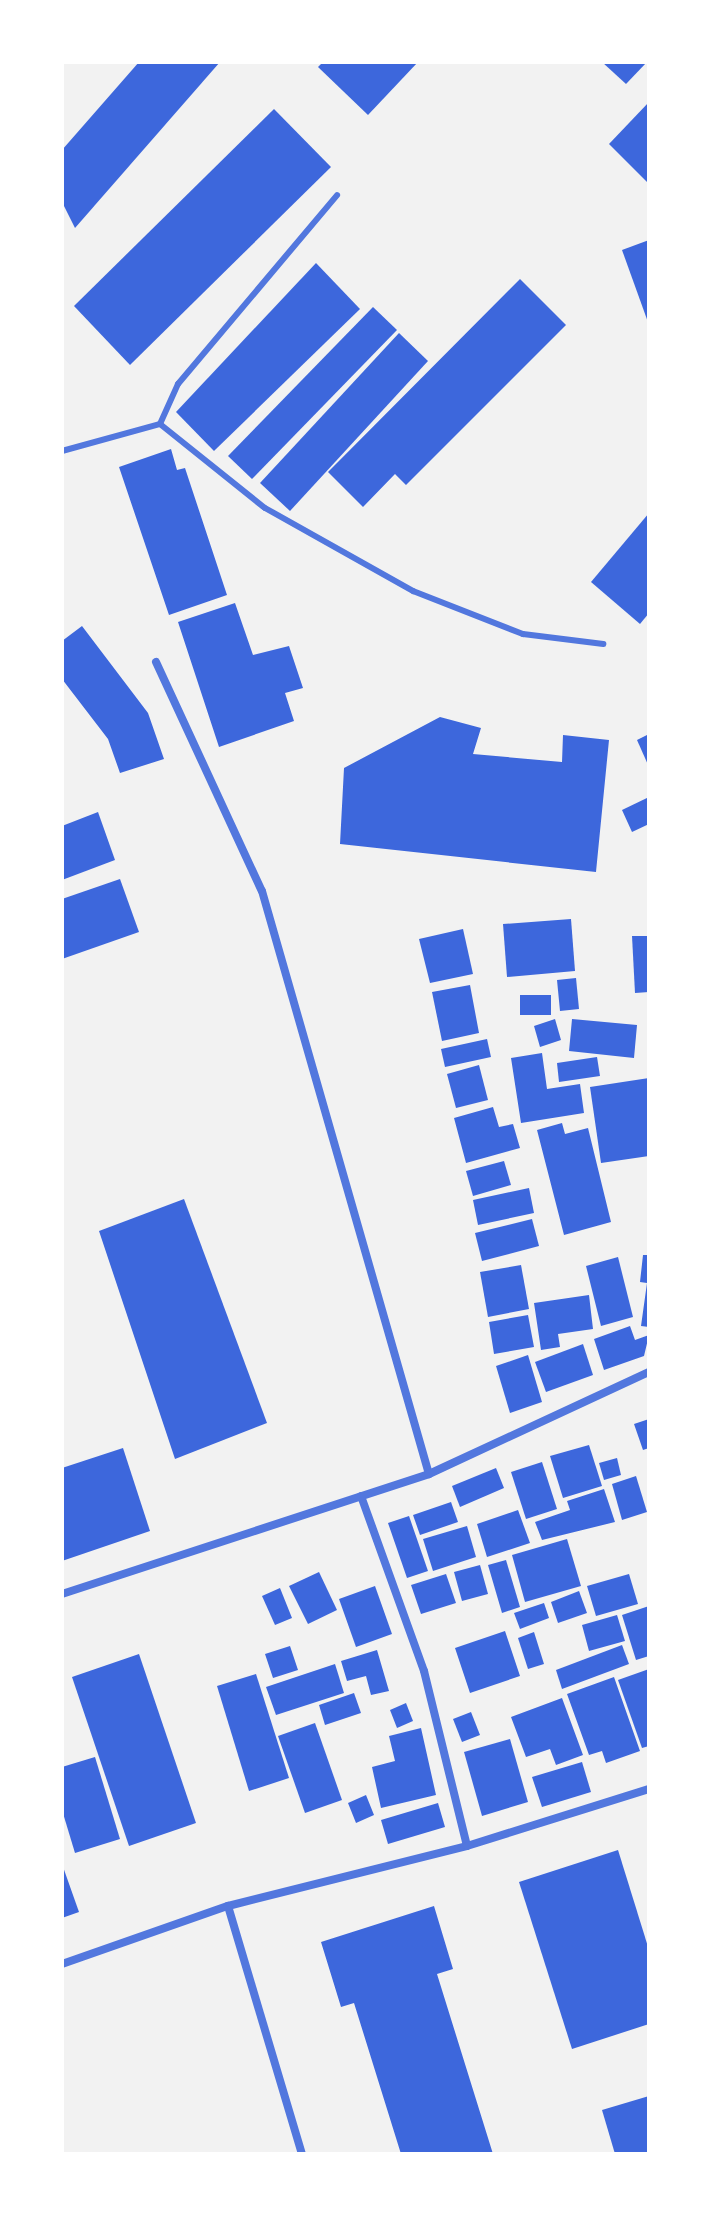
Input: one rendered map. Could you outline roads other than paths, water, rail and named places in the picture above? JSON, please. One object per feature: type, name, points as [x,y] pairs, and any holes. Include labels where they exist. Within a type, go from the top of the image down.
[{"type":"street","points":[[156,662],[262,891],[429,1474]]},
{"type":"street","points":[[62,1594],[429,1474],[649,1372]]},
{"type":"street","points":[[361,1496],[424,1671],[467,1846]]},
{"type":"street","points":[[62,1964],[228,1906],[467,1846],[649,1789]]},
{"type":"street","points":[[228,1906],[302,2154]]},
{"type":"lane","points":[[160,424],[178,384],[337,195]]},
{"type":"lane","points":[[62,451],[160,424]]},
{"type":"lane","points":[[160,424],[265,508],[413,591],[523,634],[603,644]]}]
